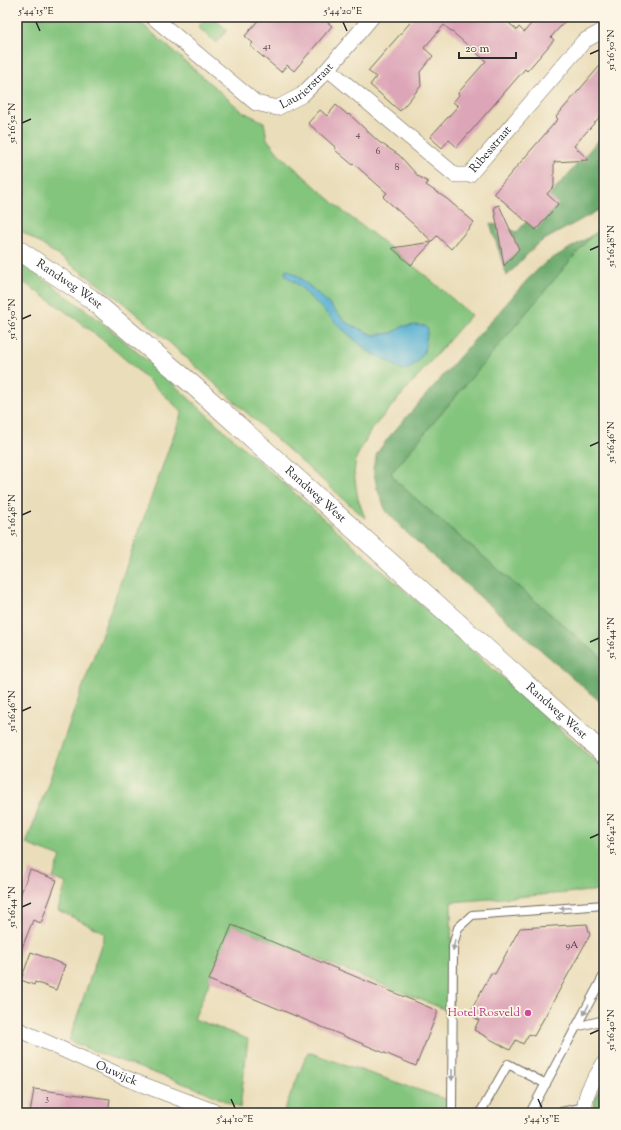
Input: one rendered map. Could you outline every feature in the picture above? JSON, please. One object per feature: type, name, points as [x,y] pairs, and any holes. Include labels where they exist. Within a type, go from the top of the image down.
[{"type":"street","name":"Laurierstraat","points":[[153,17],[256,103],[276,108],[302,95],[328,69],[372,17]]},
{"type":"street","name":"Ribesstraat","points":[[328,69],[455,175],[469,175],[584,41],[604,30]]},
{"type":"street","name":"Randweg West","points":[[17,249],[90,298],[194,386],[604,754]]},
{"type":"street","name":"Ouwijck","points":[[17,1029],[128,1079],[218,1113]]},
{"type":"street","points":[[585,1110],[586,1095],[604,1063]]},
{"type":"lane","points":[[452,1113],[453,946],[458,928],[472,915],[604,905]]},
{"type":"lane","points":[[530,1113],[604,975]]},
{"type":"lane","points":[[576,1028],[604,1020]]},
{"type":"lane","points":[[480,1113],[508,1064],[546,1084]]},
{"type":"lane","points":[[557,1113],[585,1110]]},
{"type":"green space","points":[[17,17],[134,17],[243,112],[264,122],[267,139],[279,154],[345,213],[426,276],[471,315],[371,430],[356,458],[354,473],[358,499],[365,518],[121,301],[68,262],[17,228]],"holes":[[[288,270],[298,276],[324,299],[347,323],[373,335],[392,333],[404,326],[401,370],[390,362],[368,351],[296,283],[286,276]]]},
{"type":"green space","points":[[207,17],[212,17],[227,30],[216,43],[198,27]]},
{"type":"green space","points":[[604,134],[604,207],[537,244],[507,276],[490,223],[517,232]]},
{"type":"green space","points":[[604,228],[604,660],[423,505],[396,481],[391,473],[591,236]]},
{"type":"green space","points":[[591,236],[391,473],[396,481],[423,505],[604,660],[604,705],[407,533],[386,511],[377,488],[373,468],[377,453],[389,437],[528,279],[546,262]]},
{"type":"green space","points":[[17,261],[103,323],[151,364],[604,769],[604,890],[451,902],[452,1012],[233,926],[194,1019],[248,1039],[240,1108],[204,1091],[69,1041],[105,933],[58,910],[66,883],[53,878],[61,857],[26,844],[182,412],[95,334],[57,305],[17,278]]},
{"type":"green space","points":[[17,1042],[21,1044],[22,1060],[18,1113]]},
{"type":"green space","points":[[308,1052],[451,1101],[448,1113],[283,1113]]},
{"type":"green space","points":[[604,1082],[604,1113],[596,1113],[594,1104],[595,1100]]},
{"type":"water","points":[[288,270],[298,276],[324,299],[347,323],[373,335],[392,333],[404,326],[425,326],[428,329],[424,352],[417,362],[409,369],[401,370],[390,362],[368,351],[340,327],[296,283],[286,276],[285,271]]},
{"type":"building","points":[[261,17],[321,17],[332,26],[294,71],[287,65],[281,72],[250,46],[253,43],[245,36]]},
{"type":"building","points":[[415,17],[502,17],[517,30],[519,27],[524,32],[537,17],[569,17],[551,37],[554,40],[527,71],[525,69],[457,147],[449,140],[442,148],[430,137],[458,106],[453,102],[459,95],[458,93],[486,61],[444,25],[424,48],[433,56],[420,72],[421,86],[400,111],[370,85],[376,77],[368,71]]},
{"type":"building","points":[[604,61],[604,112],[574,146],[589,160],[554,162],[554,186],[547,194],[558,204],[536,230],[494,193],[558,119],[556,117]]},
{"type":"building","points":[[336,105],[348,115],[349,114],[379,142],[399,155],[418,176],[428,182],[426,185],[447,199],[474,222],[451,249],[437,236],[432,241],[383,197],[387,193],[354,164],[353,165],[335,150],[335,147],[308,123],[320,110],[327,116]]},
{"type":"building","points":[[499,205],[519,249],[504,266],[494,207]]},
{"type":"building","points":[[432,242],[411,265],[392,248]]},
{"type":"building","points":[[30,870],[57,880],[41,923],[33,920],[18,958],[17,903]]},
{"type":"building","points":[[587,924],[590,935],[534,1036],[529,1034],[523,1044],[516,1040],[510,1050],[474,1030],[479,1020],[469,1014],[491,973],[495,974],[520,928]]},
{"type":"building","points":[[232,925],[438,1011],[416,1066],[209,980]]},
{"type":"building","points":[[31,952],[65,965],[56,990],[35,982],[34,985],[21,980]]},
{"type":"building","points":[[34,1089],[110,1099],[108,1113],[30,1113]]},
{"type":"place","name":"Hotel Rosveld","points":[[528,1013]]}]
